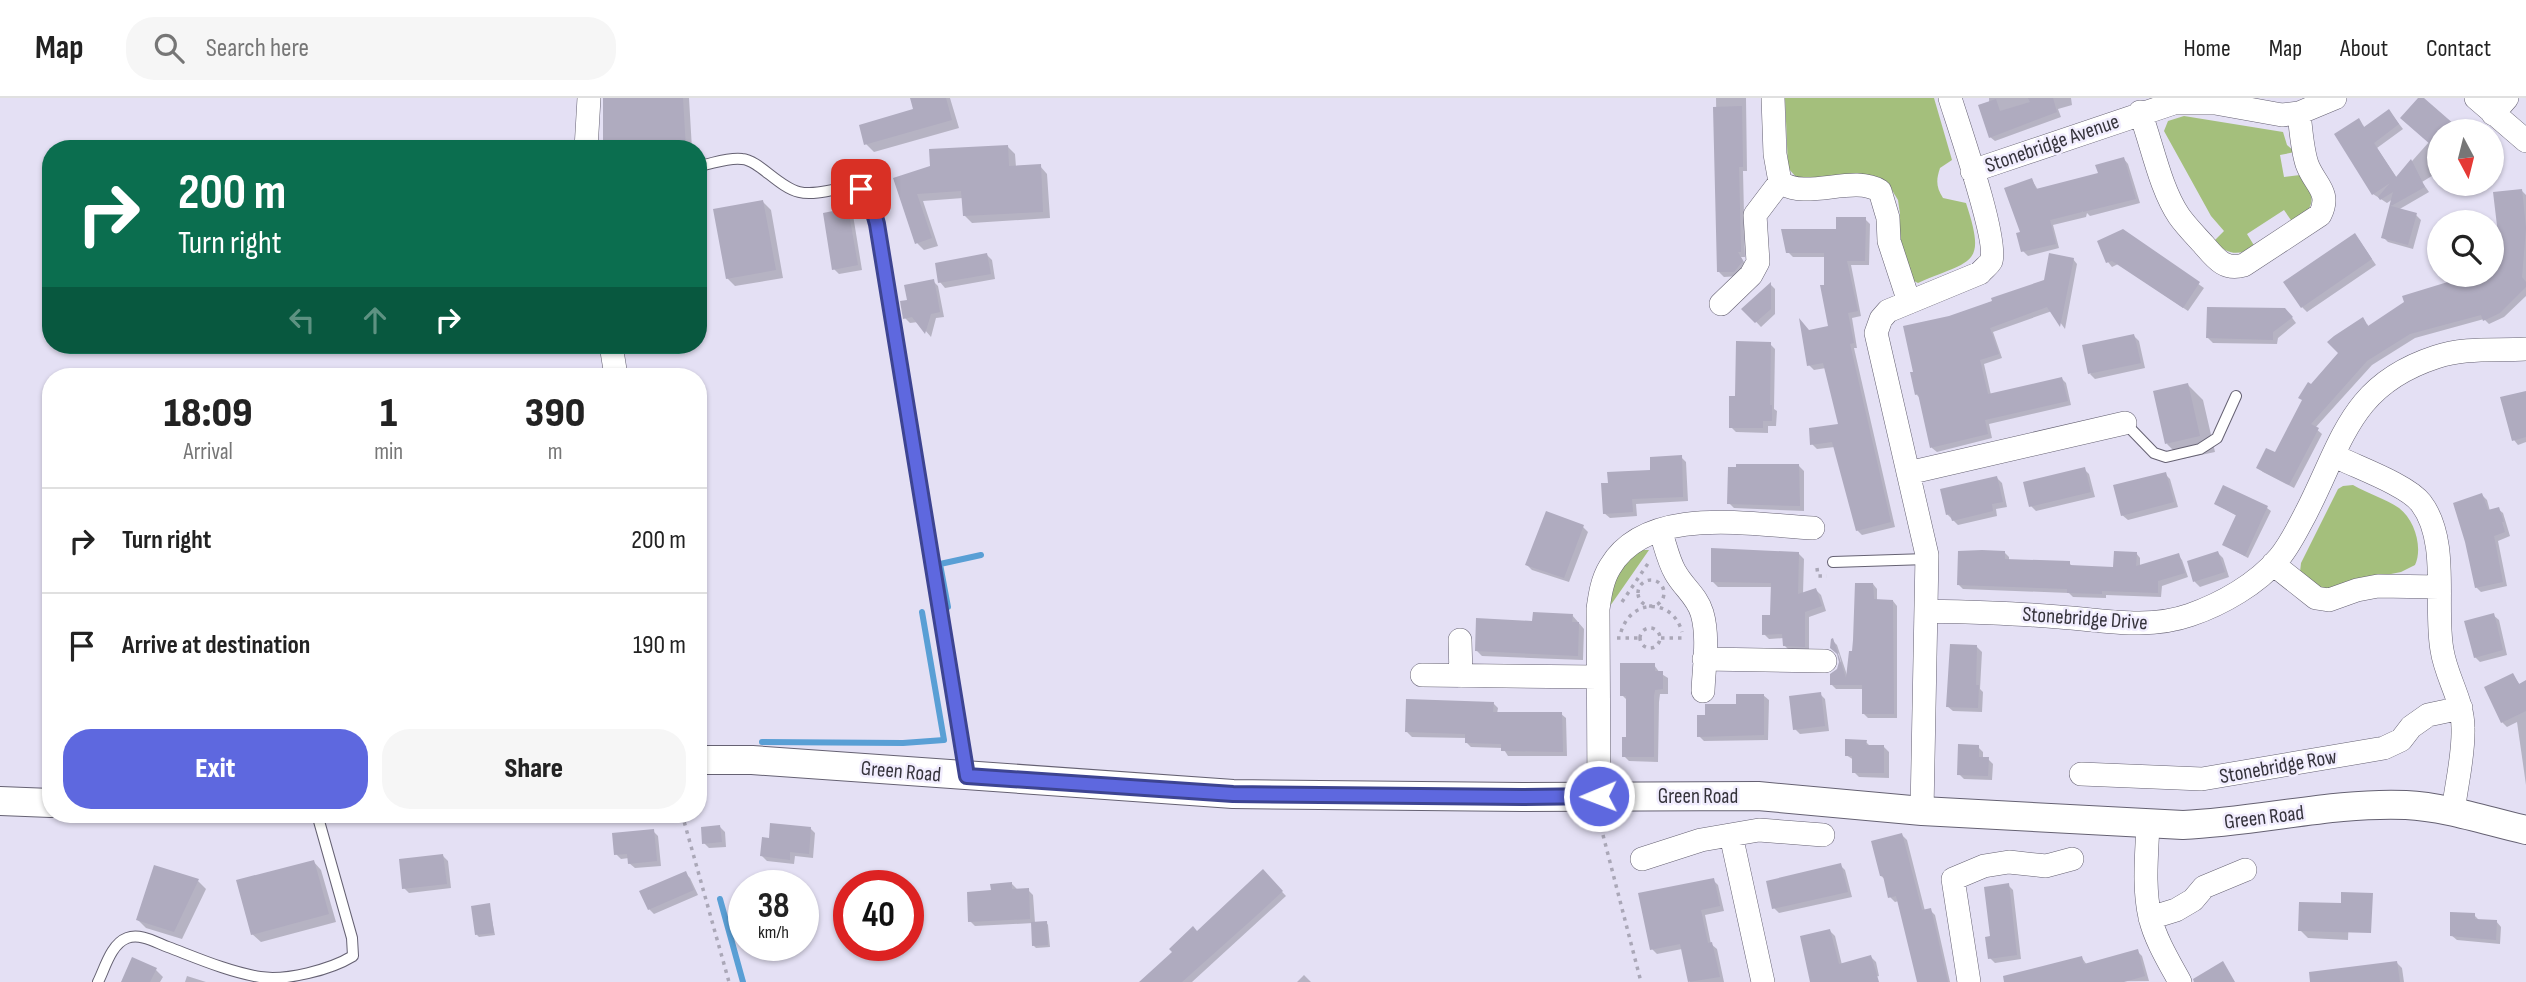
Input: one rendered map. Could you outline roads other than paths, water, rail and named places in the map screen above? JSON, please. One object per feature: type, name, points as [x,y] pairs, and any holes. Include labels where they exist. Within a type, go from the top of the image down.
[{"type":"street","points":[[587,140],[589,98]]},
{"type":"street","points":[[1721,304],[1751,275],[1758,262],[1755,215],[1780,182],[1774,153],[1773,98]]},
{"type":"street","points":[[1922,811],[1927,559],[1876,333],[1881,319],[1888,311],[1980,273],[1991,262],[1987,224],[1950,98]]},
{"type":"street","name":"Stonebridge Avenue","points":[[1972,171],[2140,112],[2183,100],[2215,103],[2282,116],[2299,113],[2335,98]]},
{"type":"street","points":[[2476,98],[2500,106],[2526,141]]},
{"type":"street","points":[[2140,112],[2178,215],[2215,258],[2226,267],[2236,268],[2320,215],[2326,205],[2323,192],[2307,165],[2299,113]]},
{"type":"street","points":[[1780,182],[1795,188],[1873,186],[1880,191],[1888,218],[1892,253],[1909,302]]},
{"type":"street","points":[[2453,813],[2463,741],[2461,708],[2442,653],[2438,621],[2439,558],[2436,541],[2421,503],[2392,483],[2333,458],[2358,409],[2379,386],[2409,368],[2438,356],[2461,352],[2526,349]]},
{"type":"street","points":[[1908,473],[2125,424]]},
{"type":"street","name":"Stonebridge Drive","points":[[1927,611],[2012,613],[2133,624],[2159,623],[2189,615],[2233,594],[2273,564],[2296,534],[2333,458]]},
{"type":"street","points":[[1599,810],[1598,609],[1609,568],[1623,550],[1660,530],[1703,522],[1813,528]]},
{"type":"street","points":[[1660,530],[1673,569],[1702,611],[1703,691]]},
{"type":"street","points":[[2273,564],[2316,598],[2329,600],[2378,586],[2439,587]]},
{"type":"street","points":[[1460,640],[1461,676]]},
{"type":"street","points":[[1704,659],[1825,661]]},
{"type":"street","points":[[1422,675],[1598,677]]},
{"type":"street","name":"Stonebridge Row","points":[[2081,774],[2202,779],[2270,768],[2384,748],[2401,740],[2411,726],[2428,715],[2461,708]]},
{"type":"street","name":"Green Road","points":[[707,760],[752,760],[1233,794],[1522,797],[1599,810],[1758,796],[1922,811],[2183,825],[2226,823],[2351,806],[2408,805],[2526,830]]},
{"type":"street","points":[[0,801],[42,803]]},
{"type":"street","points":[[2148,822],[2146,885],[2150,918],[2178,981]]},
{"type":"street","points":[[1642,859],[1701,840],[1759,830],[1823,835]]},
{"type":"street","points":[[1731,835],[1763,982]]},
{"type":"street","points":[[1969,982],[1953,878],[1984,866],[2009,862],[2046,866],[2072,859]]},
{"type":"street","points":[[2150,918],[2176,910],[2193,900],[2204,887],[2245,870]]},
{"type":"lane","points":[[707,165],[743,159],[795,191],[803,193],[854,186],[861,189],[872,206],[967,776]]},
{"type":"lane","points":[[2125,424],[2154,453],[2166,457],[2200,449],[2217,438],[2236,396]]},
{"type":"lane","points":[[1832,562],[1927,559]]},
{"type":"lane","points":[[98,982],[116,945],[127,938],[143,937],[260,977],[293,975],[337,966],[353,956],[352,939],[320,823]]},
{"type":"waterway","points":[[948,607],[940,564],[981,555]]},
{"type":"waterway","points":[[762,742],[903,743],[944,740],[922,612]]},
{"type":"waterway","points":[[720,899],[743,982]]}]
